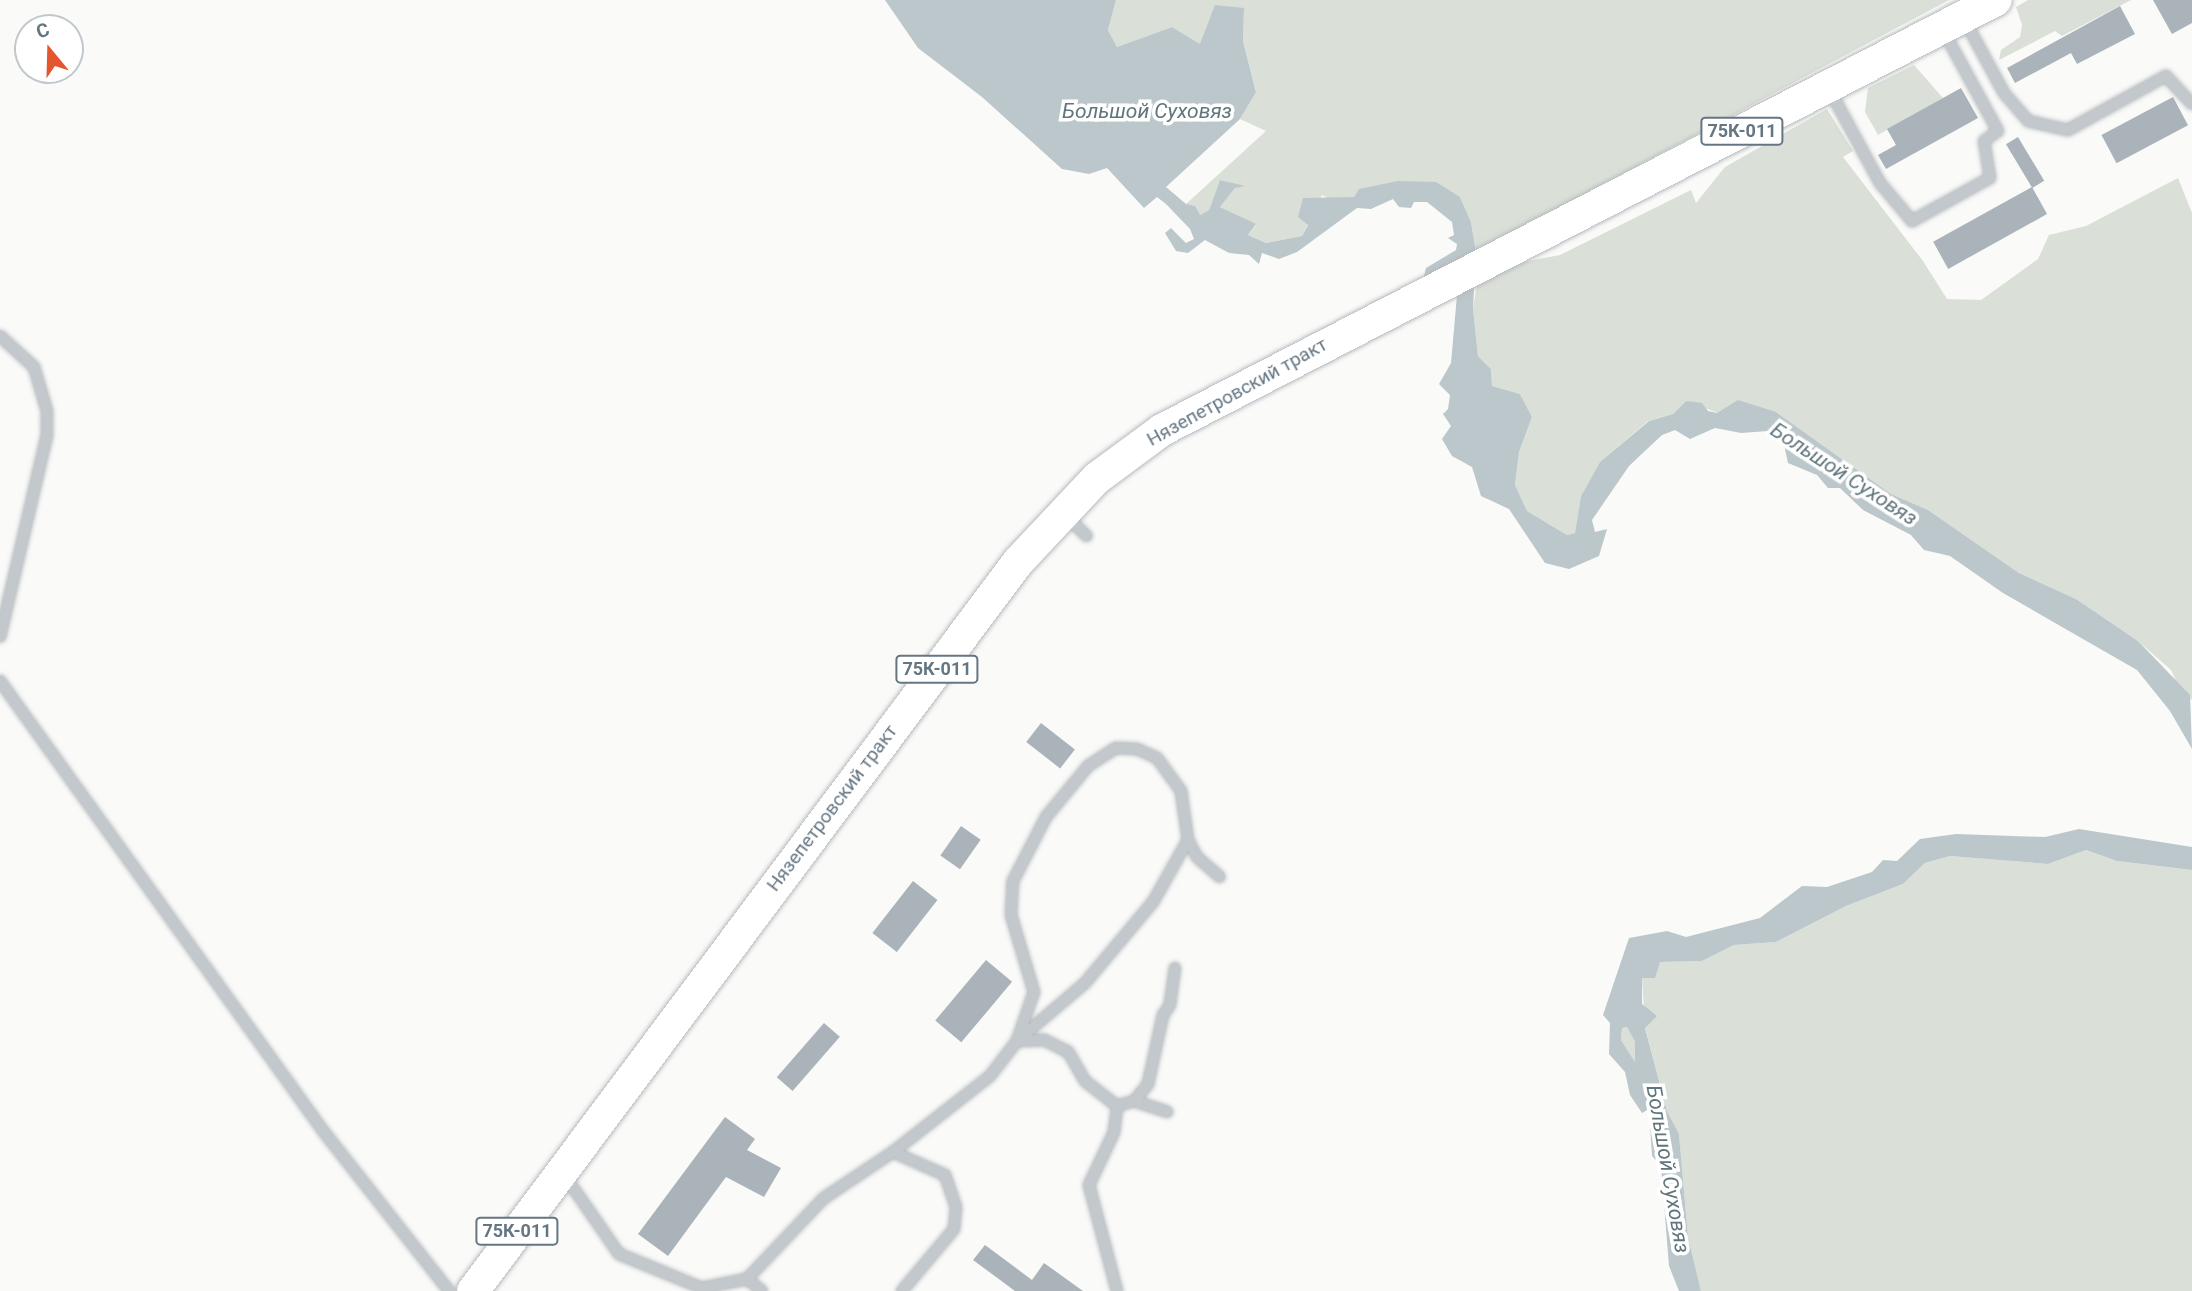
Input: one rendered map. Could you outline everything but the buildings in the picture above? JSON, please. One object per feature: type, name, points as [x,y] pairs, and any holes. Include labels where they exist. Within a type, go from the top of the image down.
[{"type":"main road","name":"Нязепетровский тракт","points":[[473,1291],[1018,562],[1097,478],[1162,430],[1424,292],[1996,0]]},
{"type":"lane","points":[[1827,87],[1880,183],[1912,221],[1990,177],[1984,141],[1998,131],[1952,22]]},
{"type":"lane","points":[[1952,22],[2028,121],[2068,130],[2166,76],[2192,104]]},
{"type":"lane","points":[[0,336],[34,367],[47,411],[47,435],[0,637]]},
{"type":"lane","points":[[1063,513],[1087,536]]},
{"type":"lane","points":[[0,681],[324,1132],[449,1291]]},
{"type":"lane","points":[[1017,1041],[1034,992],[1011,915],[1013,881],[1046,817],[1088,766],[1116,748],[1137,749],[1157,758],[1181,791],[1188,840],[1197,857],[1220,877]]},
{"type":"lane","points":[[561,1170],[619,1254],[681,1287],[702,1288],[747,1279],[824,1198],[893,1152],[990,1076],[1017,1041],[1085,983],[1153,902],[1188,840]]},
{"type":"lane","points":[[1117,1106],[1134,1101],[1148,1084],[1156,1063],[1175,968]]},
{"type":"lane","points":[[1017,1041],[1044,1040],[1068,1052],[1085,1081],[1117,1106]]},
{"type":"lane","points":[[1134,1101],[1167,1112]]},
{"type":"lane","points":[[1117,1106],[1114,1132],[1089,1185],[1117,1291]]},
{"type":"lane","points":[[893,1152],[945,1175],[956,1207],[954,1229],[902,1291]]},
{"type":"lane","points":[[747,1279],[762,1291]]},
{"type":"shaded area","points":[[1116,0],[1949,0],[1476,252],[1471,222],[1460,197],[1332,201],[1322,195],[1302,236],[1266,243],[1248,235],[1256,225],[1220,207],[1235,188],[1242,186],[1220,180],[1209,210],[1200,215],[1186,204],[1266,131],[1240,119],[1256,91],[1243,41],[1244,8],[1200,44],[1172,27],[1117,47],[1108,30]]},
{"type":"shaded area","points":[[2028,0],[2131,0],[2062,36],[2055,31],[1999,60],[2001,50],[2020,37],[2022,25],[2016,7]]},
{"type":"shaded area","points":[[1914,65],[1943,98],[1878,135],[1865,112],[1868,88]]},
{"type":"shaded area","points":[[1827,109],[1853,151],[1843,157],[1923,261],[1947,299],[1981,300],[2038,259],[2049,235],[2086,226],[2178,178],[2192,213],[2192,700],[2179,688],[2171,670],[2138,641],[2076,599],[2019,573],[1928,510],[1891,494],[1776,412],[1718,413],[1686,401],[1673,414],[1648,421],[1600,462],[1581,496],[1575,533],[1567,535],[1527,511],[1515,485],[1519,452],[1532,417],[1520,394],[1492,386],[1491,369],[1478,356],[1473,309],[1477,283],[1522,262],[1560,255],[1691,190],[1696,203],[1725,167]]},
{"type":"shaded area","points":[[2086,850],[2117,861],[2192,870],[2192,1291],[1701,1291],[1688,1237],[1679,1134],[1667,1111],[1645,1027],[1642,978],[1660,962],[1702,961],[1734,945],[1776,942],[1846,906],[1903,884],[1925,863],[1950,856],[2048,864]]},
{"type":"shaded area","points":[[1627,1027],[1635,1042],[1635,1062],[1621,1040],[1622,1028]]},
{"type":"water","name":"Большой Суховяз","points":[[885,0],[1116,0],[1108,30],[1117,47],[1172,27],[1200,44],[1215,5],[1244,8],[1243,41],[1256,92],[1240,119],[1166,187],[1186,204],[1195,206],[1200,215],[1209,210],[1220,180],[1245,186],[1235,188],[1220,207],[1256,224],[1248,235],[1266,243],[1302,236],[1308,225],[1298,217],[1303,198],[1354,197],[1359,189],[1398,181],[1436,182],[1460,197],[1471,222],[1476,252],[1473,309],[1478,356],[1491,369],[1492,386],[1520,394],[1532,417],[1519,452],[1515,485],[1527,511],[1567,535],[1575,533],[1581,496],[1600,462],[1649,421],[1673,414],[1686,401],[1702,403],[1708,411],[1717,413],[1738,400],[1776,412],[1891,494],[1928,510],[2019,573],[2076,599],[2138,641],[2190,695],[2192,749],[2170,711],[2137,670],[2003,593],[1950,556],[1924,550],[1911,535],[1863,510],[1840,488],[1828,488],[1817,475],[1788,463],[1784,445],[1768,431],[1741,433],[1715,428],[1690,439],[1675,430],[1662,435],[1629,466],[1592,520],[1595,532],[1607,529],[1599,556],[1569,569],[1545,563],[1509,509],[1481,496],[1472,467],[1452,456],[1442,439],[1451,426],[1443,414],[1448,409],[1450,395],[1439,384],[1451,363],[1457,295],[1423,280],[1426,268],[1456,250],[1457,244],[1448,238],[1454,235],[1452,222],[1427,202],[1414,202],[1411,208],[1399,207],[1393,199],[1371,209],[1357,208],[1297,252],[1279,259],[1262,253],[1259,264],[1249,255],[1229,253],[1205,240],[1188,253],[1176,251],[1165,233],[1171,228],[1186,243],[1194,239],[1190,229],[1166,204],[1157,197],[1144,208],[1107,168],[1089,174],[1062,169],[982,97],[918,48]]},
{"type":"water","name":"Большой Суховяз","points":[[2079,829],[2192,847],[2192,870],[2117,861],[2086,850],[2048,864],[1950,856],[1925,863],[1903,884],[1846,906],[1776,942],[1734,945],[1702,961],[1660,962],[1655,978],[1642,978],[1642,1004],[1657,1016],[1645,1028],[1667,1111],[1679,1134],[1688,1237],[1701,1291],[1679,1291],[1669,1266],[1661,1166],[1652,1156],[1649,1109],[1642,1113],[1630,1095],[1625,1072],[1609,1054],[1610,1023],[1603,1015],[1629,938],[1667,931],[1686,937],[1760,918],[1802,886],[1827,887],[1872,872],[1883,860],[1897,861],[1920,839],[1956,834],[2045,837]],"holes":[[[1627,1027],[1635,1042],[1635,1062],[1621,1040],[1622,1028]]]}]
